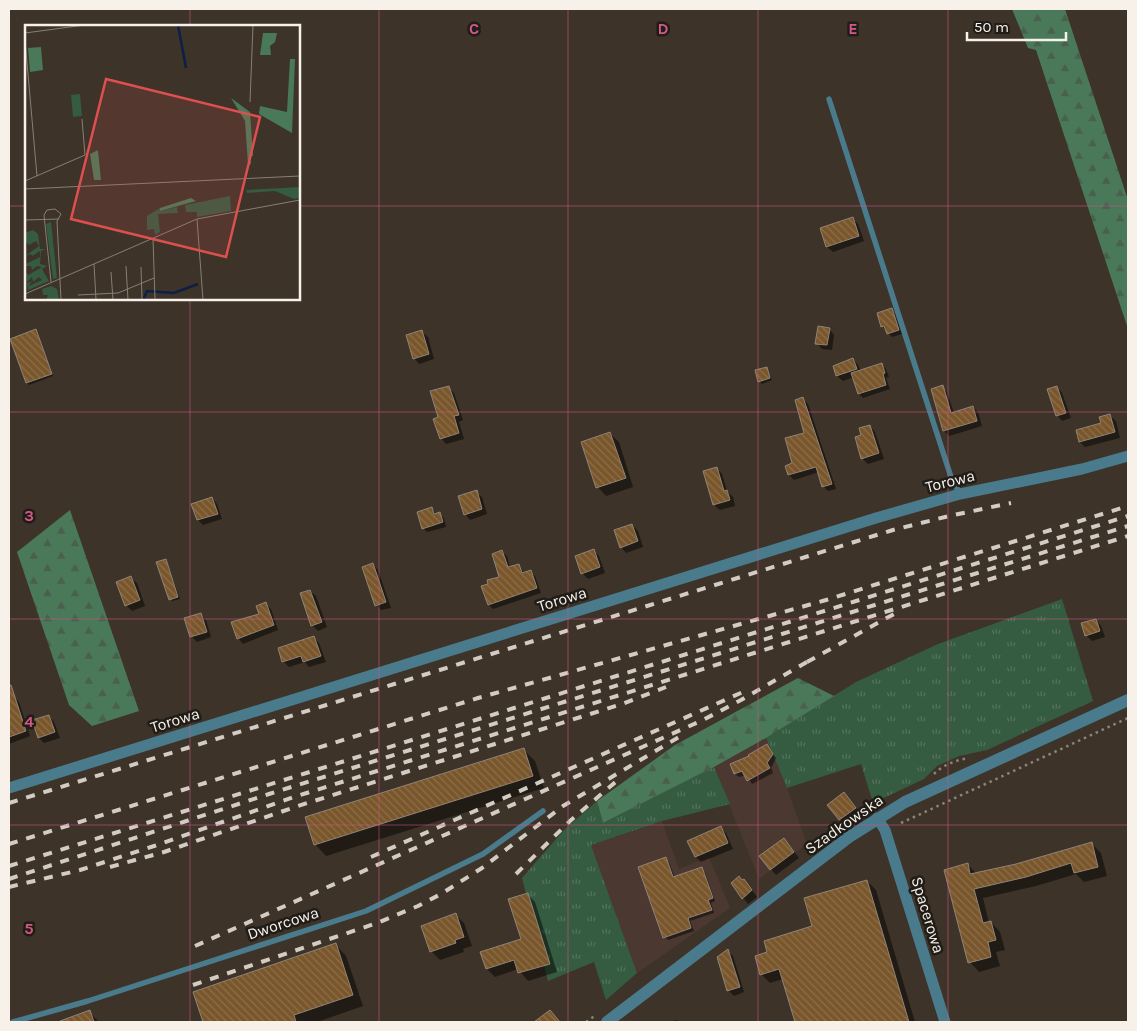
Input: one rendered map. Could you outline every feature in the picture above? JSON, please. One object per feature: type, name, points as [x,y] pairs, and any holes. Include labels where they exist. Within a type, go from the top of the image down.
[{"type":"street","name":"Torowa","points":[[9,788],[876,518],[960,494],[1082,469],[1128,456]]},
{"type":"street","name":"Szadkowska","points":[[607,1022],[849,836],[877,818],[905,802],[1128,700]]},
{"type":"street","name":"Spacerowa","points":[[877,818],[884,830],[945,1022]]},
{"type":"lane","points":[[829,99],[951,477],[960,494]]},
{"type":"lane","name":"Dworcowa","points":[[13,1022],[88,1000],[366,911],[483,854],[543,811]]},
{"type":"path","points":[[901,823],[1128,718]]},
{"type":"shaded area","points":[[766,738],[787,788],[807,844],[759,879],[714,767]]},
{"type":"shaded area","points":[[662,821],[679,869],[709,857],[730,908],[637,973],[591,845]]},
{"type":"green space","points":[[1012,9],[1065,9],[1128,200],[1128,329],[1036,50],[1028,48]]},
{"type":"green space","points":[[70,510],[139,711],[92,726],[69,705],[17,552]]},
{"type":"green space","points":[[1062,599],[1093,701],[987,750],[959,756],[937,766],[924,779],[873,803],[861,764],[787,788],[766,738],[856,682],[938,644]]},
{"type":"green space","points":[[798,678],[834,696],[766,738],[714,767],[603,823],[597,801],[675,745]]},
{"type":"green space","points":[[714,767],[730,804],[662,821],[591,845],[637,973],[606,1000],[594,962],[548,981],[522,878],[564,830],[597,801],[603,823]]},
{"type":"building","points":[[853,217],[859,236],[826,247],[820,228]]},
{"type":"building","points":[[892,308],[899,330],[887,334],[884,326],[881,327],[877,313]]},
{"type":"building","points":[[818,326],[830,328],[827,345],[815,344]]},
{"type":"building","points":[[36,329],[52,374],[26,383],[10,339]]},
{"type":"building","points":[[422,330],[429,354],[413,359],[406,335]]},
{"type":"building","points":[[853,358],[857,369],[836,376],[833,366]]},
{"type":"building","points":[[882,363],[886,385],[858,394],[851,373]]},
{"type":"building","points":[[767,367],[770,378],[758,382],[755,370]]},
{"type":"building","points":[[943,385],[951,413],[973,406],[977,421],[943,431],[931,389]]},
{"type":"building","points":[[449,386],[459,415],[454,416],[459,433],[440,439],[433,419],[438,417],[430,391]]},
{"type":"building","points":[[1057,386],[1066,413],[1056,416],[1047,389]]},
{"type":"building","points":[[803,397],[832,484],[822,487],[816,467],[788,475],[785,466],[792,463],[785,438],[804,433],[795,400]]},
{"type":"building","points":[[1110,414],[1115,432],[1079,442],[1076,430],[1101,423],[1099,417]]},
{"type":"building","points":[[870,425],[879,453],[861,459],[855,437],[861,435],[859,428]]},
{"type":"building","points":[[610,432],[626,478],[596,488],[581,442]]},
{"type":"building","points":[[717,467],[724,491],[727,490],[730,500],[713,505],[703,471]]},
{"type":"building","points":[[477,490],[482,509],[464,515],[458,496]]},
{"type":"building","points":[[212,497],[218,514],[197,520],[191,504]]},
{"type":"building","points":[[432,507],[434,514],[440,512],[443,522],[422,529],[417,512]]},
{"type":"building","points":[[632,524],[638,541],[620,548],[614,530]]},
{"type":"building","points":[[594,549],[600,567],[581,574],[575,556]]},
{"type":"building","points":[[502,550],[508,567],[519,564],[522,573],[531,570],[537,588],[488,605],[481,586],[488,584],[487,580],[499,577],[492,554]]},
{"type":"building","points":[[166,559],[178,597],[169,600],[156,562]]},
{"type":"building","points":[[373,563],[386,602],[375,606],[362,567]]},
{"type":"building","points":[[131,576],[140,600],[125,606],[116,582]]},
{"type":"building","points":[[310,590],[322,622],[311,626],[300,593]]},
{"type":"building","points":[[266,602],[274,625],[237,639],[231,622],[259,614],[256,606]]},
{"type":"building","points":[[201,613],[207,632],[190,637],[184,618]]},
{"type":"building","points":[[1096,619],[1100,631],[1085,636],[1081,623]]},
{"type":"building","points":[[314,636],[321,656],[303,662],[301,656],[282,662],[278,648]]},
{"type":"building","points":[[9,685],[11,685],[26,731],[9,737]]},
{"type":"building","points":[[49,715],[55,732],[38,738],[32,720]]},
{"type":"building","points":[[767,744],[773,754],[767,763],[770,768],[747,781],[742,771],[734,774],[730,764],[749,756]]},
{"type":"building","points":[[524,748],[533,776],[314,845],[305,817]]},
{"type":"building","points":[[844,792],[856,808],[839,820],[827,805]]},
{"type":"building","points":[[721,826],[728,843],[695,857],[687,841]]},
{"type":"building","points":[[784,838],[794,852],[770,870],[759,856]]},
{"type":"building","points":[[1092,842],[1098,867],[1074,873],[1071,863],[1026,877],[974,889],[983,923],[991,921],[996,940],[988,942],[991,957],[968,963],[944,870],[968,863],[970,874],[1016,864]]},
{"type":"building","points":[[666,857],[673,877],[702,867],[713,898],[708,900],[712,910],[688,918],[691,928],[663,938],[638,867]]},
{"type":"building","points":[[739,876],[742,880],[744,879],[752,890],[742,899],[731,883]]},
{"type":"building","points":[[867,880],[909,1022],[795,1022],[779,969],[760,975],[755,956],[767,952],[764,941],[812,926],[804,898]]},
{"type":"building","points":[[528,893],[550,964],[518,973],[514,960],[486,969],[480,952],[521,939],[508,899]]},
{"type":"building","points":[[456,913],[464,937],[455,940],[456,943],[430,952],[421,926]]},
{"type":"building","points":[[336,943],[353,995],[294,1015],[296,1022],[203,1022],[193,992]]},
{"type":"building","points":[[728,949],[740,987],[727,991],[717,957]]},
{"type":"building","points":[[90,1010],[94,1022],[60,1022],[60,1021]]},
{"type":"building","points":[[550,1010],[560,1022],[534,1022]]},
{"type":"railway","points":[[9,803],[893,530],[1011,503]]},
{"type":"railway","points":[[9,844],[478,698],[826,600],[1128,506]]},
{"type":"railway","points":[[9,866],[1128,516]]},
{"type":"railway","points":[[9,879],[269,794],[1128,526]]},
{"type":"railway","points":[[9,887],[80,870],[294,797],[1128,536]]},
{"type":"railway","points":[[807,662],[894,614]]},
{"type":"railway","points":[[195,946],[703,720],[812,659]]},
{"type":"railway","points":[[110,867],[164,852],[298,806],[622,704],[666,687]]},
{"type":"railway","points":[[371,857],[743,692]]},
{"type":"railway","points":[[193,985],[377,923],[418,906],[482,868],[563,806],[679,737]]},
{"type":"railway","points":[[516,874],[570,821],[619,779]]}]
